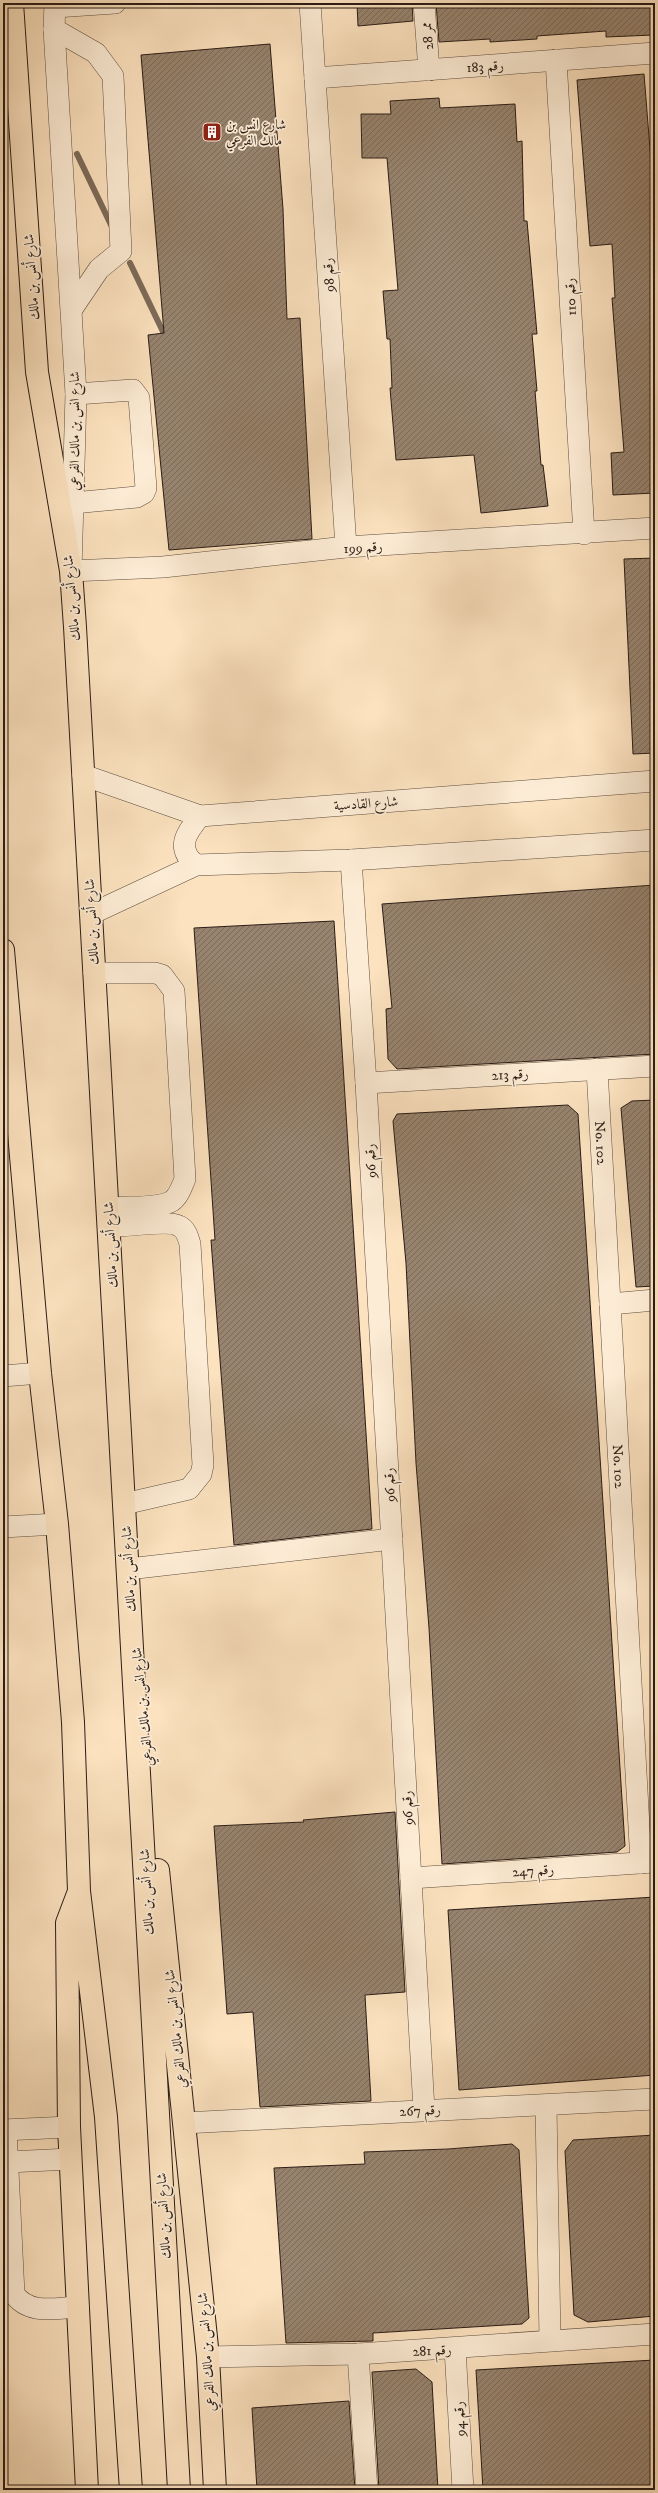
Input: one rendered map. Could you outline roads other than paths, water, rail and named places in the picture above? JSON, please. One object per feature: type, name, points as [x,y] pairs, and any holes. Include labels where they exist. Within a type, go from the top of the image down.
[{"type":"main road","name":"شارع أنس بن مالك","points":[[12,3],[37,372],[71,571],[109,1217],[179,2490]]},
{"type":"main road","points":[[3,950],[10,1110],[57,1524],[73,1722],[79,1891],[106,2116],[131,2490]]},
{"type":"main road","name":"شارع انس بن مالك الفرعي","points":[[128,1569],[208,2357],[215,2490]]},
{"type":"main road","points":[[79,1891],[67,1923],[69,2127],[87,2490]]},
{"type":"street","points":[[55,5],[115,3]]},
{"type":"street","name":"رقم 98","points":[[310,3],[346,547]]},
{"type":"street","name":"ممر 28","points":[[424,3],[430,70]]},
{"type":"street","name":"شارع انس بن مالك الفرعي","points":[[55,5],[54,29],[76,394],[71,571]]},
{"type":"street","points":[[54,29],[96,53],[113,76],[122,251],[99,269],[72,309]]},
{"type":"street","name":"رقم 183","points":[[315,78],[655,53]]},
{"type":"street","name":"رقم 110","points":[[556,60],[584,534]]},
{"type":"street","points":[[73,503],[137,497],[144,493],[146,488],[139,398],[137,394],[133,390],[76,394]]},
{"type":"street","name":"رقم 199","points":[[71,571],[163,567],[346,547],[584,534],[655,528]]},
{"type":"street","name":"شارع القادسية","points":[[83,775],[200,816],[655,781]]},
{"type":"street","points":[[196,865],[187,857],[184,845],[188,830],[200,816]]},
{"type":"street","points":[[91,914],[196,865],[351,860],[655,840]]},
{"type":"street","name":"رقم 96","points":[[351,860],[366,1082],[424,2110]]},
{"type":"street","points":[[94,974],[155,973],[162,975],[174,991],[175,999],[185,1179],[178,1195],[171,1201],[109,1217]]},
{"type":"street","name":"رقم 213","points":[[366,1082],[655,1066]]},
{"type":"street","name":"No. 102","points":[[597,1069],[610,1304],[648,1863]]},
{"type":"street","points":[[109,1217],[168,1223],[179,1226],[186,1231],[190,1244],[203,1465],[201,1474],[189,1489],[124,1504]]},
{"type":"street","points":[[610,1304],[655,1300]]},
{"type":"street","points":[[3,1376],[40,1373]]},
{"type":"street","points":[[3,1527],[57,1524]]},
{"type":"street","points":[[128,1569],[392,1539]]},
{"type":"street","name":"رقم 247","points":[[411,1878],[648,1863]]},
{"type":"street","name":"رقم 267","points":[[184,2123],[424,2110],[546,2106],[655,2099]]},
{"type":"street","points":[[546,2106],[550,2340]]},
{"type":"street","points":[[69,2127],[5,2130],[8,2162],[14,2294],[20,2303],[32,2309],[78,2307]]},
{"type":"street","points":[[8,2162],[70,2159]]},
{"type":"street","name":"رقم 281","points":[[208,2357],[358,2354],[655,2334]]},
{"type":"street","name":"رقم 94","points":[[455,2348],[463,2490]]},
{"type":"street","points":[[358,2354],[367,2490]]},
{"type":"waterway","points":[[77,154],[112,227]]},
{"type":"waterway","points":[[130,263],[167,340]]},
{"type":"place","name":"شارع انس بن مالك الفرعي","points":[[212,132]]}]
